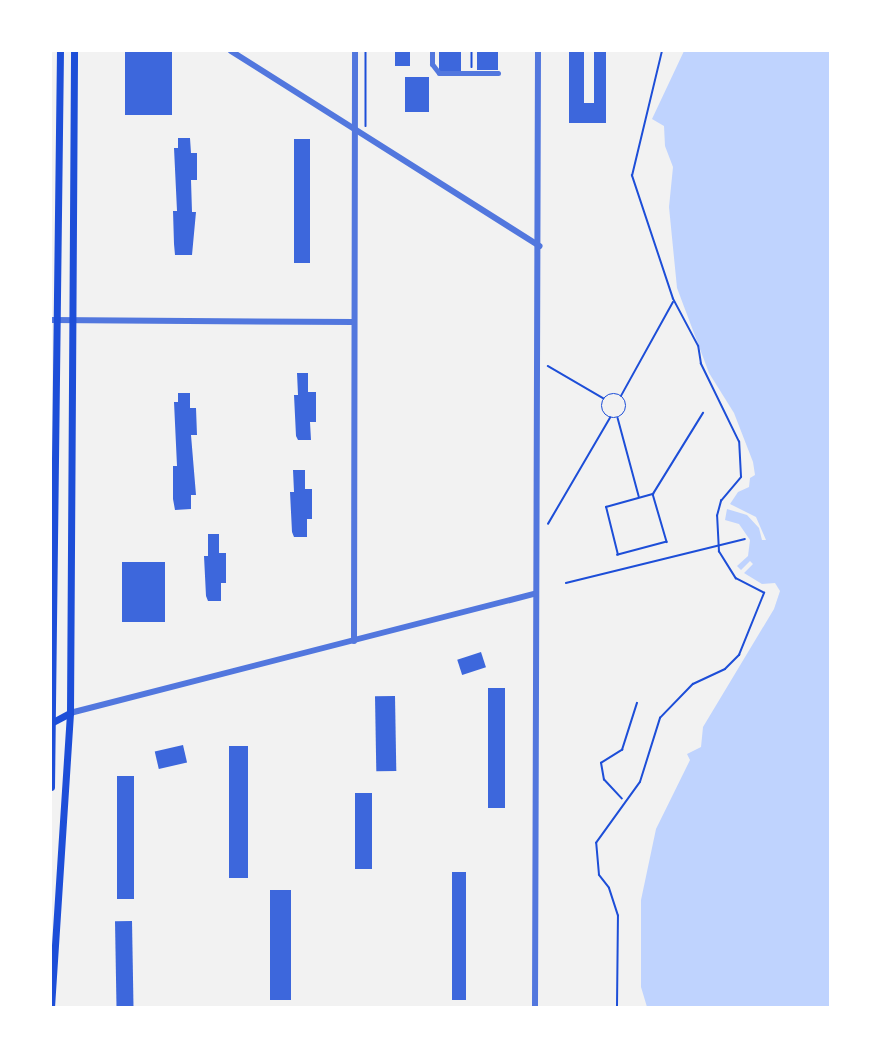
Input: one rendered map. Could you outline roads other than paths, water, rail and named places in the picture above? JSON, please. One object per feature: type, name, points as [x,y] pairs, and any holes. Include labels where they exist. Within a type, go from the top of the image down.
[{"type":"main road","points":[[51,787],[60,51]]},
{"type":"main road","points":[[51,1007],[70,713],[74,51]]},
{"type":"main road","points":[[53,713],[70,713]]},
{"type":"main road","points":[[53,723],[70,713]]},
{"type":"street","points":[[231,51],[538,246]]},
{"type":"street","points":[[354,641],[355,51]]},
{"type":"street","points":[[432,51],[432,64],[438,73],[498,74]]},
{"type":"street","points":[[535,1007],[538,51]]},
{"type":"street","points":[[55,320],[354,322]]},
{"type":"street","points":[[70,713],[535,594]]},
{"type":"water","points":[[684,51],[830,51],[830,1007],[647,1007],[641,987],[641,900],[656,829],[690,760],[687,754],[701,747],[703,727],[774,609],[780,591],[775,583],[762,584],[744,573],[753,564],[750,561],[741,570],[737,566],[748,556],[750,540],[739,524],[725,520],[727,509],[747,515],[759,528],[762,540],[766,540],[756,517],[730,504],[738,492],[749,487],[750,478],[755,475],[753,462],[734,413],[709,373],[677,288],[669,207],[673,167],[665,146],[664,126],[652,119]]}]
